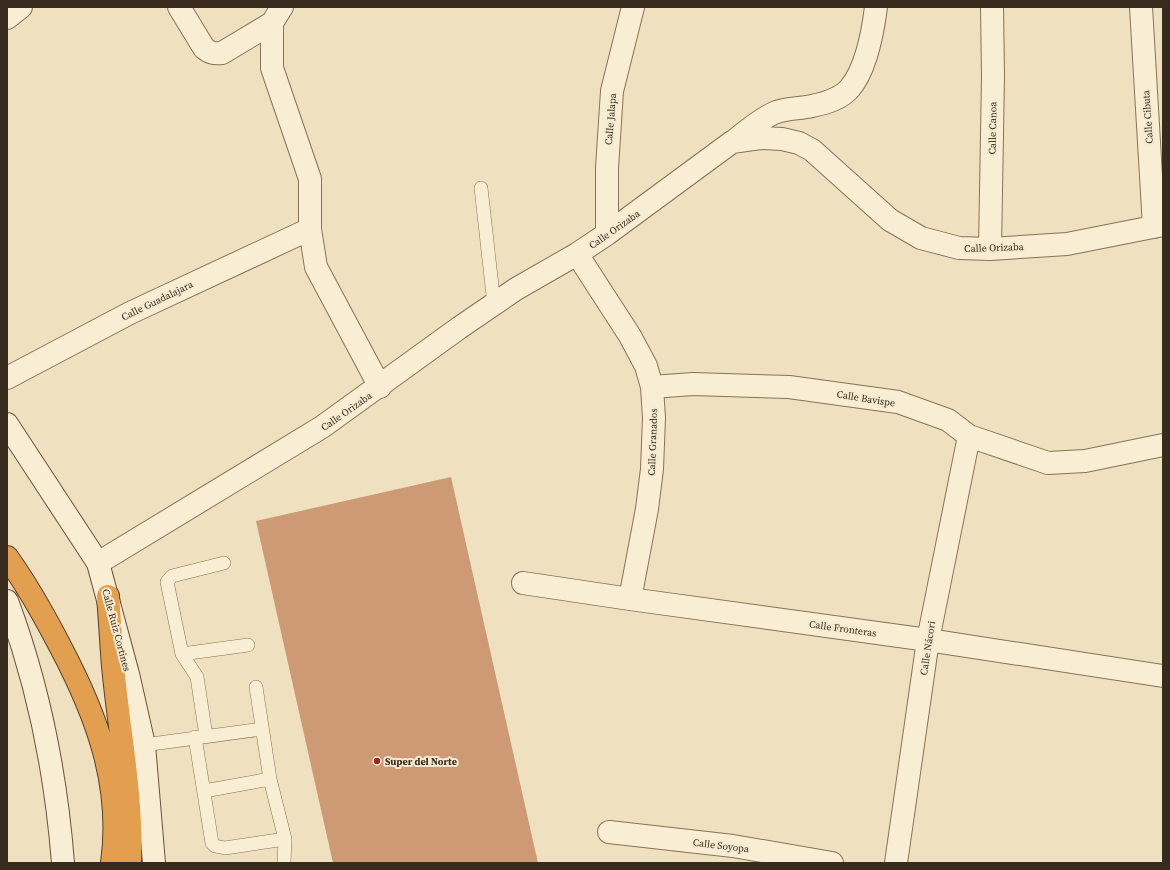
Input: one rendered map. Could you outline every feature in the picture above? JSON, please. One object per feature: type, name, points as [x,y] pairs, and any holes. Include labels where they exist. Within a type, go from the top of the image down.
[{"type":"highway","points":[[7,557],[42,611],[76,676],[90,707],[106,760],[114,808],[114,847],[112,863]]},
{"type":"highway","points":[[108,596],[113,667],[122,737],[130,820],[130,863]]},
{"type":"street","points":[[7,18],[21,7]]},
{"type":"street","points":[[179,7],[204,48],[215,54],[222,53],[277,15]]},
{"type":"street","points":[[732,142],[759,121],[774,113],[828,102],[840,97],[850,88],[856,79],[868,49],[876,7]]},
{"type":"street","name":"Calle Canoa","points":[[990,249],[993,76],[992,7]]},
{"type":"street","name":"Calle Cibuta","points":[[1141,7],[1159,226]]},
{"type":"street","name":"Calle Jalapa","points":[[607,234],[607,168],[612,91],[632,8]]},
{"type":"street","points":[[277,15],[272,68],[310,179],[310,229],[316,267],[380,387]]},
{"type":"street","name":"Calle Orizaba","points":[[98,563],[322,427],[380,387],[494,304],[578,254],[607,234],[732,142],[760,138],[782,139],[798,143],[812,150],[890,220],[922,238],[959,248],[990,249],[1067,244],[1159,226]]},
{"type":"street","name":"Calle Guadalajara","points":[[7,378],[130,313],[310,229]]},
{"type":"street","name":"Calle Granados","points":[[578,254],[630,336],[646,366],[652,387],[654,418],[652,469],[647,509],[630,600]]},
{"type":"street","name":"Calle Bavispe","points":[[652,387],[693,384],[789,387],[898,402],[948,420],[969,436],[1048,463],[1085,461],[1163,445]]},
{"type":"street","name":"Calle Ruiz Cortines","points":[[7,424],[14,443],[98,563],[108,596],[144,745],[154,863]]},
{"type":"street","name":"Calle Nácori","points":[[896,863],[928,640],[969,436]]},
{"type":"street","name":"Calle Fronteras","points":[[523,583],[630,600],[928,640],[1163,676]]},
{"type":"street","points":[[7,601],[32,682],[46,738],[55,785],[62,863]]},
{"type":"street","name":"Calle Soyopa","points":[[609,832],[733,846],[832,863]]},
{"type":"lane","points":[[481,188],[494,304]]},
{"type":"lane","points":[[224,563],[172,576],[167,582],[182,654],[197,677],[204,791],[212,843],[215,846],[225,848],[285,838]]},
{"type":"lane","points":[[182,654],[248,645]]},
{"type":"lane","points":[[256,687],[270,779],[285,838],[284,863]]},
{"type":"lane","points":[[144,745],[201,736],[262,729]]},
{"type":"lane","points":[[204,791],[270,779]]},
{"type":"building","points":[[451,477],[538,863],[333,863],[256,521]]},
{"type":"place","name":"Super del Norte","points":[[377,761]]}]
